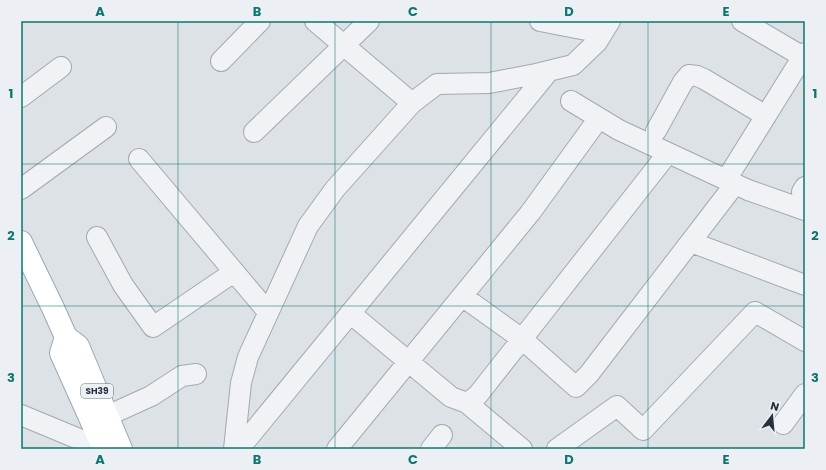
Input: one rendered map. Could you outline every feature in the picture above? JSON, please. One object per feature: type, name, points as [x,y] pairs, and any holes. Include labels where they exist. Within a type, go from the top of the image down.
[{"type":"main road","name":"SH39","points":[[21,242],[66,337],[78,346],[121,449]]},
{"type":"main road","points":[[66,337],[61,353],[104,449]]},
{"type":"street","points":[[221,61],[260,21]]},
{"type":"street","points":[[315,21],[412,103]]},
{"type":"street","points":[[254,132],[369,21]]},
{"type":"street","points":[[234,449],[241,383],[248,357],[308,226],[335,189],[412,103],[437,84],[489,83],[573,65],[597,42],[606,27],[540,21]]},
{"type":"street","points":[[462,296],[522,339],[576,387],[589,374],[691,242],[730,182],[766,116],[804,56],[742,21]]},
{"type":"street","points":[[21,97],[61,67]]},
{"type":"street","points":[[239,449],[548,71]]},
{"type":"street","points":[[656,131],[683,82],[689,75],[704,79],[766,116]]},
{"type":"street","points":[[571,101],[619,130],[748,190],[804,196]]},
{"type":"street","points":[[337,449],[530,213],[599,118]]},
{"type":"street","points":[[21,189],[106,127]]},
{"type":"street","points":[[467,403],[477,396],[668,153]]},
{"type":"street","points":[[139,159],[268,312]]},
{"type":"street","points":[[97,237],[123,285],[153,327],[234,272]]},
{"type":"street","points":[[691,242],[805,285]]},
{"type":"street","points":[[557,449],[617,406],[643,430],[755,312],[805,341]]},
{"type":"street","points":[[350,313],[451,397],[467,403],[522,449]]},
{"type":"street","points":[[107,416],[151,396],[182,376],[196,374]]},
{"type":"street","points":[[783,424],[805,394]]},
{"type":"street","points":[[21,416],[104,449]]}]
